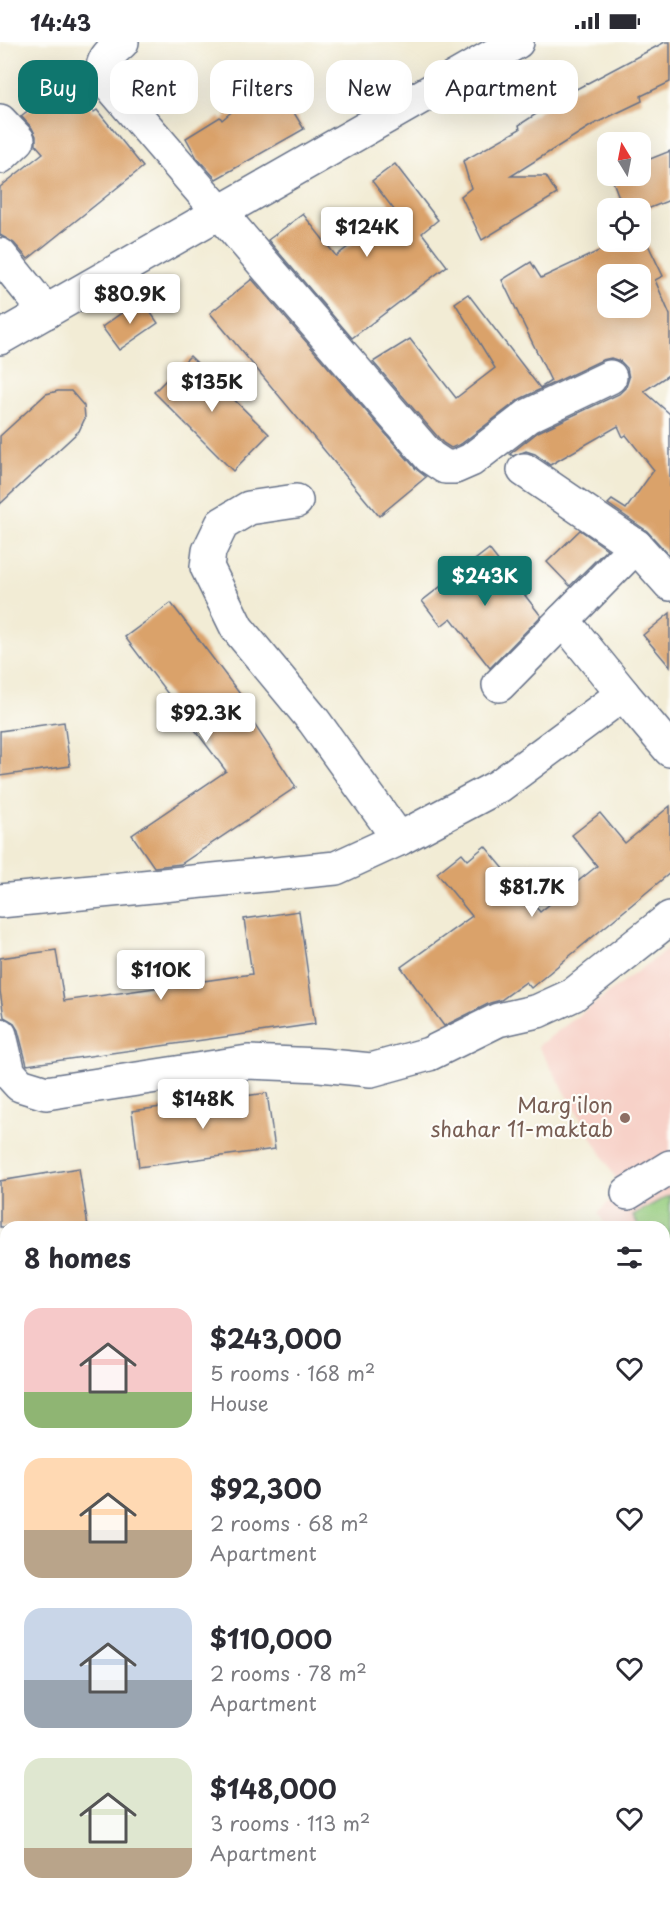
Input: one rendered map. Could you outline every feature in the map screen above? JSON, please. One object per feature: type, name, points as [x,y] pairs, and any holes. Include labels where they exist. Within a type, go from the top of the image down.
[{"type":"street","points":[[122,42],[105,58],[101,69],[104,78],[430,457],[444,467],[455,467],[471,460],[528,416],[610,377]]},
{"type":"street","points":[[0,338],[517,42]]},
{"type":"street","points":[[0,121],[18,140],[0,157]]},
{"type":"street","points":[[0,255],[46,312]]},
{"type":"street","points":[[524,470],[636,546],[670,584]]},
{"type":"street","points":[[296,501],[249,508],[222,524],[210,552],[207,567],[237,628],[314,721],[399,839]]},
{"type":"street","points":[[499,685],[636,546]]},
{"type":"street","points":[[563,620],[670,750]]},
{"type":"street","points":[[0,901],[336,868],[399,839],[499,786],[623,694]]},
{"type":"street","points":[[0,1035],[9,1073],[20,1085],[46,1093],[248,1062],[371,1070],[429,1054],[498,1020],[538,1011],[573,995],[670,918]]},
{"type":"street","points":[[628,1193],[670,1167]]},
{"type":"shaded area","name":"Marg'ilon shahar 11-maktab","points":[[670,947],[670,1221],[603,1221],[598,1213],[622,1189],[538,1046]]},
{"type":"green space","points":[[670,1195],[670,1221],[636,1221],[633,1215]]},
{"type":"building","points":[[665,42],[670,42],[670,82],[641,96],[642,101],[592,125],[511,176],[546,176],[557,194],[482,240],[461,196],[471,188],[463,161],[520,129],[519,125],[536,114],[578,114],[578,88]]},
{"type":"building","points":[[98,111],[143,167],[28,259],[14,243],[0,235],[0,187],[43,153],[36,145],[36,136],[32,128],[21,116],[24,114],[98,114]]},
{"type":"building","points":[[229,114],[295,114],[304,129],[216,179],[197,158],[186,138],[220,117],[222,120]]},
{"type":"building","points":[[670,151],[670,200],[651,208],[651,198],[619,198],[615,186],[651,186],[651,159]]},
{"type":"building","points":[[395,164],[438,220],[422,233],[447,266],[352,338],[268,240],[303,214],[336,256],[395,211],[372,181]]},
{"type":"building","points":[[651,251],[663,276],[655,280],[670,315],[670,374],[644,391],[670,414],[670,556],[647,531],[608,504],[612,500],[626,509],[654,470],[626,435],[623,437],[618,426],[550,465],[535,454],[526,451],[513,456],[510,454],[538,432],[619,394],[626,387],[629,378],[627,368],[620,361],[611,358],[602,360],[520,399],[461,444],[451,448],[443,443],[373,362],[410,339],[456,398],[495,368],[455,303],[468,294],[540,388],[551,381],[502,280],[531,262],[541,278],[597,252]]},
{"type":"building","points":[[252,279],[416,469],[426,477],[379,516],[210,313]]},
{"type":"building","points":[[141,299],[158,323],[119,350],[102,327]]},
{"type":"building","points":[[190,356],[269,434],[233,471],[154,392]]},
{"type":"building","points":[[71,391],[84,406],[85,418],[79,431],[0,504],[0,436],[46,394]]},
{"type":"building","points":[[580,530],[607,549],[570,586],[547,562]]},
{"type":"building","points":[[489,549],[541,616],[490,668],[451,618],[441,626],[422,601]]},
{"type":"building","points":[[171,603],[249,706],[244,709],[296,787],[181,864],[154,867],[132,835],[226,771],[125,637]]},
{"type":"building","points":[[670,613],[670,667],[643,635]]},
{"type":"building","points":[[64,722],[70,766],[0,776],[0,731]]},
{"type":"building","points":[[670,806],[670,873],[531,988],[526,982],[501,1000],[490,1003],[444,1026],[401,967],[472,916],[437,873],[462,853],[468,860],[485,846],[540,912],[597,866],[572,835],[600,813],[625,843]]},
{"type":"building","points":[[299,911],[315,1024],[27,1065],[18,1030],[13,1022],[4,1017],[0,991],[0,958],[56,950],[64,1001],[252,974],[244,919]]},
{"type":"building","points":[[267,1093],[275,1149],[139,1167],[132,1111]]},
{"type":"building","points":[[79,1168],[87,1221],[0,1221],[0,1181]]},
{"type":"place","name":"Marg'ilon shahar 11-maktab","points":[[625,1118]]}]
